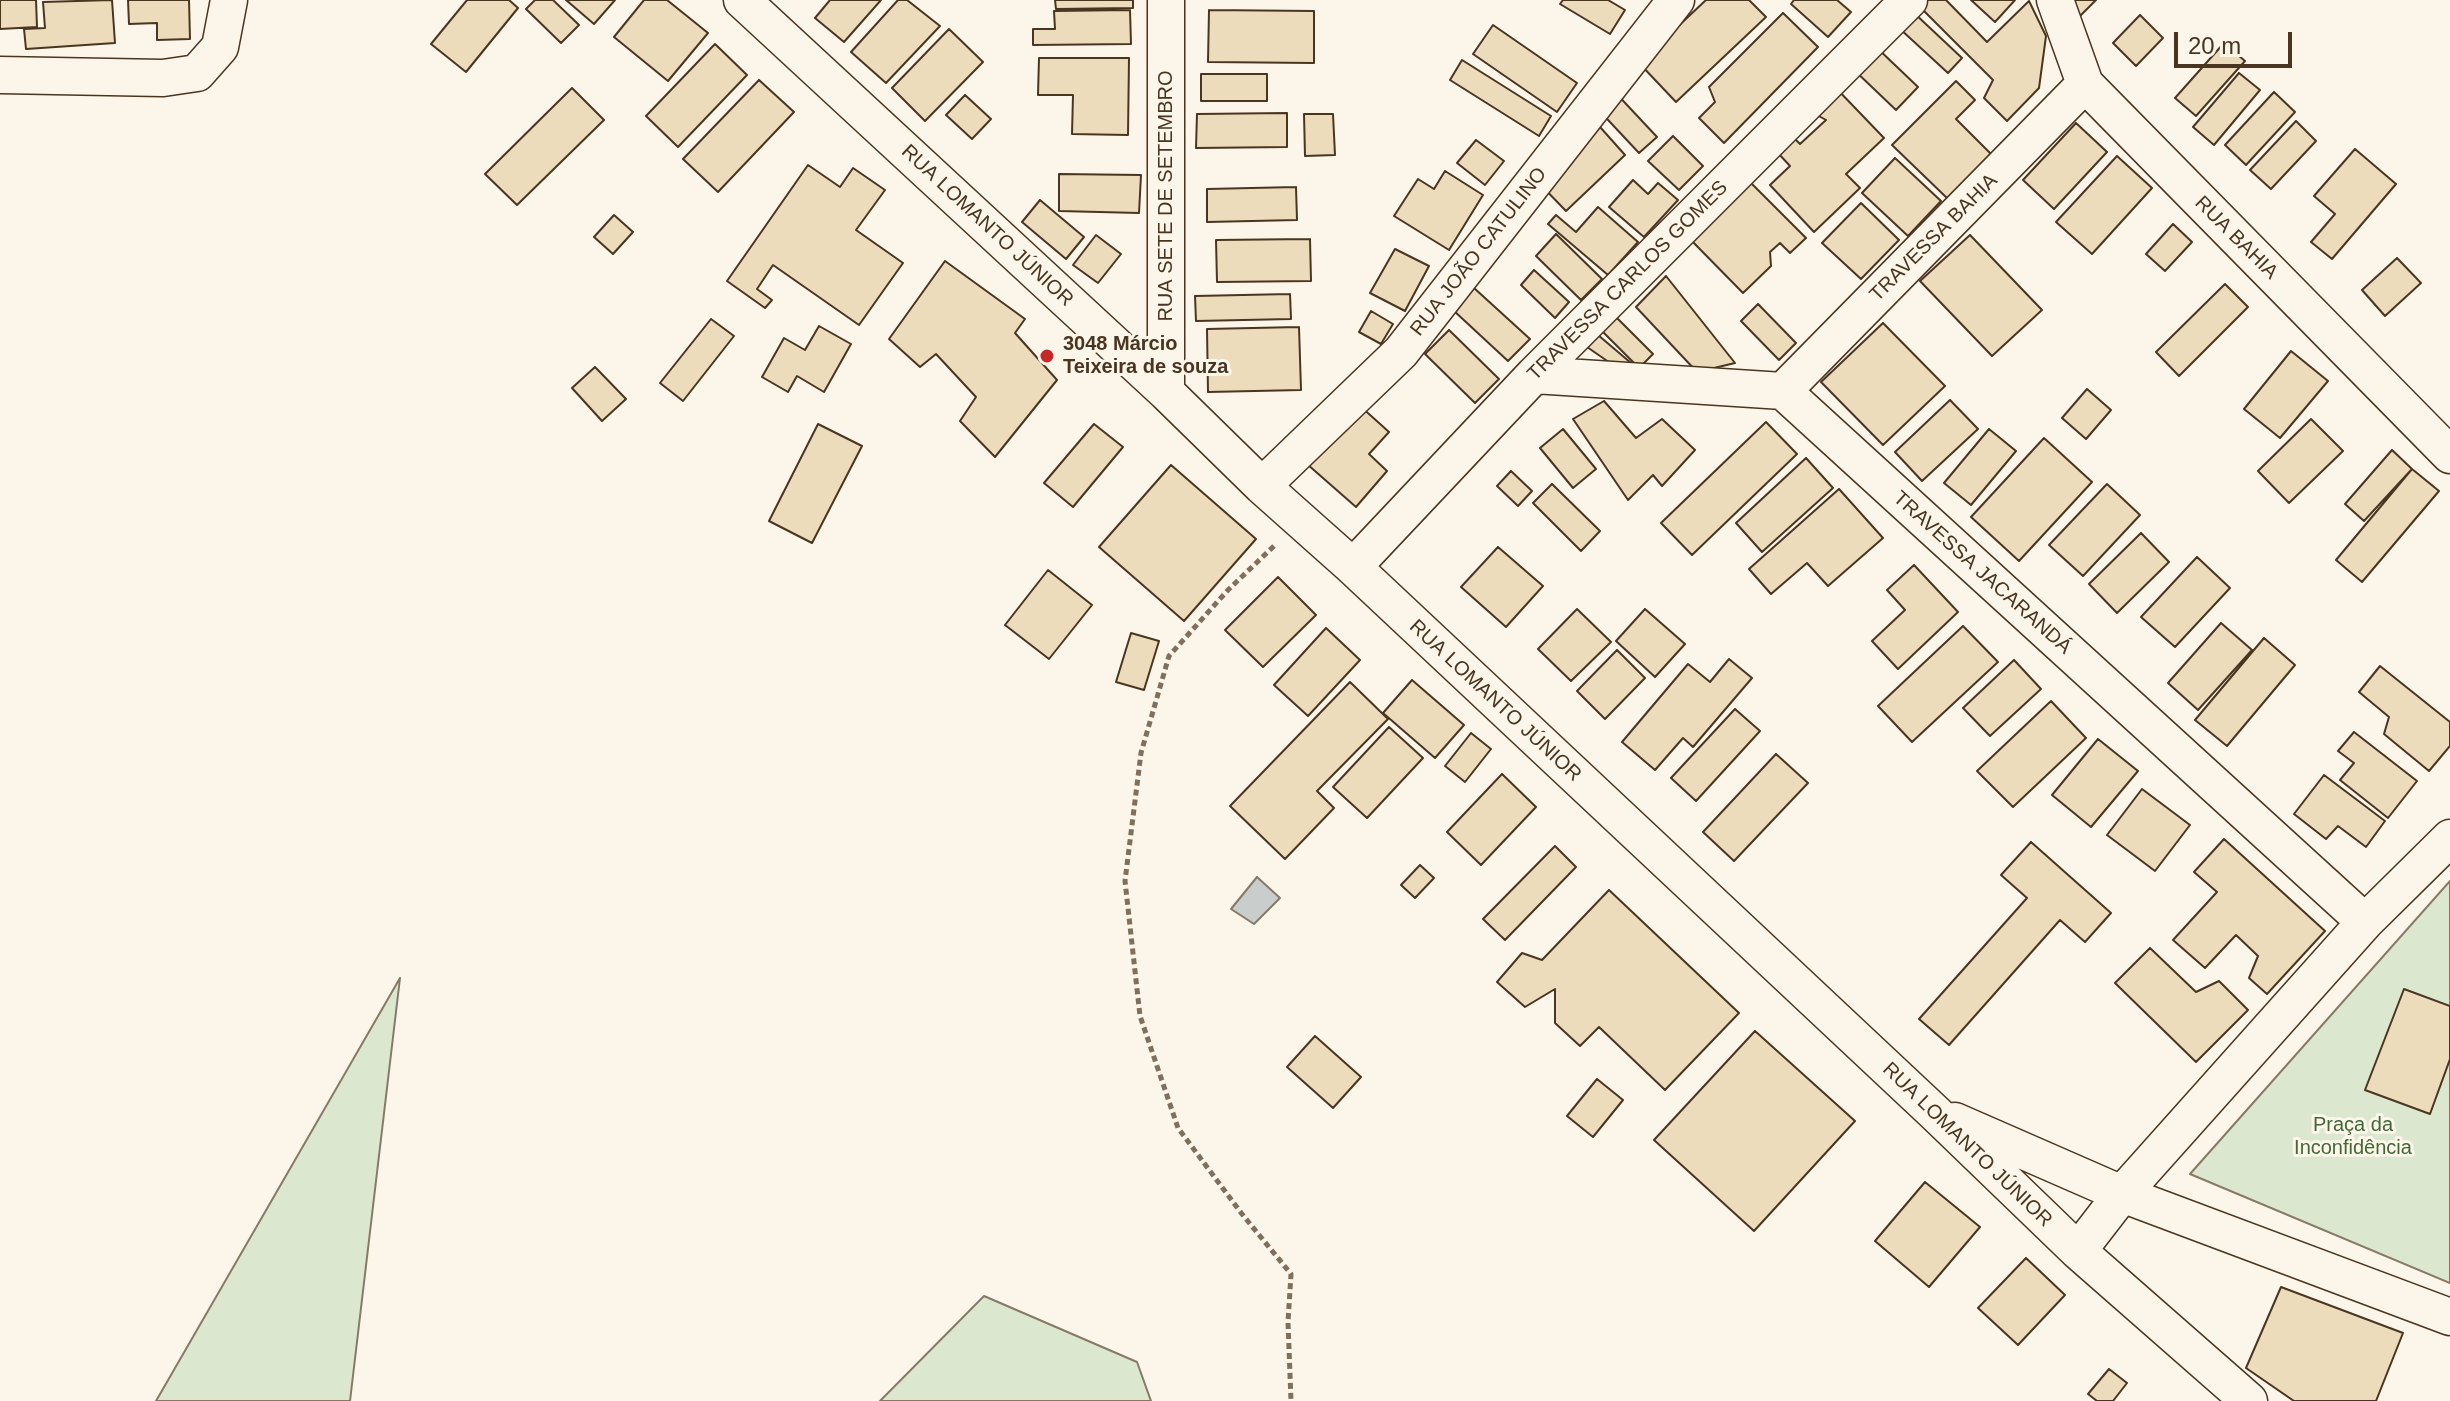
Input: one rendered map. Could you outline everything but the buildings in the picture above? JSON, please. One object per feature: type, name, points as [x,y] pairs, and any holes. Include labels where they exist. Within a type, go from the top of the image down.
[{"type":"street","points":[[0,75],[163,78],[197,73],[220,47],[229,0]]},
{"type":"street","name":"RUA LOMANTO JÚNIOR","points":[[742,0],[1166,392],[1262,486],[1353,567],[2078,1251],[2249,1401]]},
{"type":"street","name":"RUA SETE DE SETEMBRO","points":[[1166,0],[1166,392]]},
{"type":"street","name":"RUA JOÃO CATULINO","points":[[1262,486],[1401,352],[1676,0]]},
{"type":"street","name":"TRAVESSA CARLOS GOMES","points":[[1353,567],[1534,375],[1909,0]]},
{"type":"street","name":"RUA BAHIA","points":[[2055,0],[2085,84],[2450,455]]},
{"type":"street","name":"TRAVESSA BAHIA","points":[[1783,391],[2085,84]]},
{"type":"street","points":[[1534,375],[1783,391]]},
{"type":"street","name":"TRAVESSA JACARANDÁ","points":[[1783,391],[2365,922]]},
{"type":"street","points":[[2078,1251],[2122,1194],[2365,922],[2450,838]]},
{"type":"street","points":[[1935,1113],[2122,1194],[2450,1317]]},
{"type":"path","points":[[1291,1401],[1288,1322],[1291,1274],[1178,1128],[1140,1016],[1125,881],[1141,753],[1169,656],[1228,590],[1300,520]]},
{"type":"green space","name":"Praça da Inconfidência","points":[[2450,881],[2450,1283],[2190,1174]]},
{"type":"green space","points":[[400,978],[350,1401],[156,1401]]},
{"type":"green space","points":[[984,1296],[1137,1362],[1151,1401],[880,1401]]},
{"type":"shaded area","points":[[1257,877],[1280,898],[1254,924],[1231,909]]},
{"type":"place","name":"3048 Márcio Teixeira de souza","points":[[1047,356]]}]
